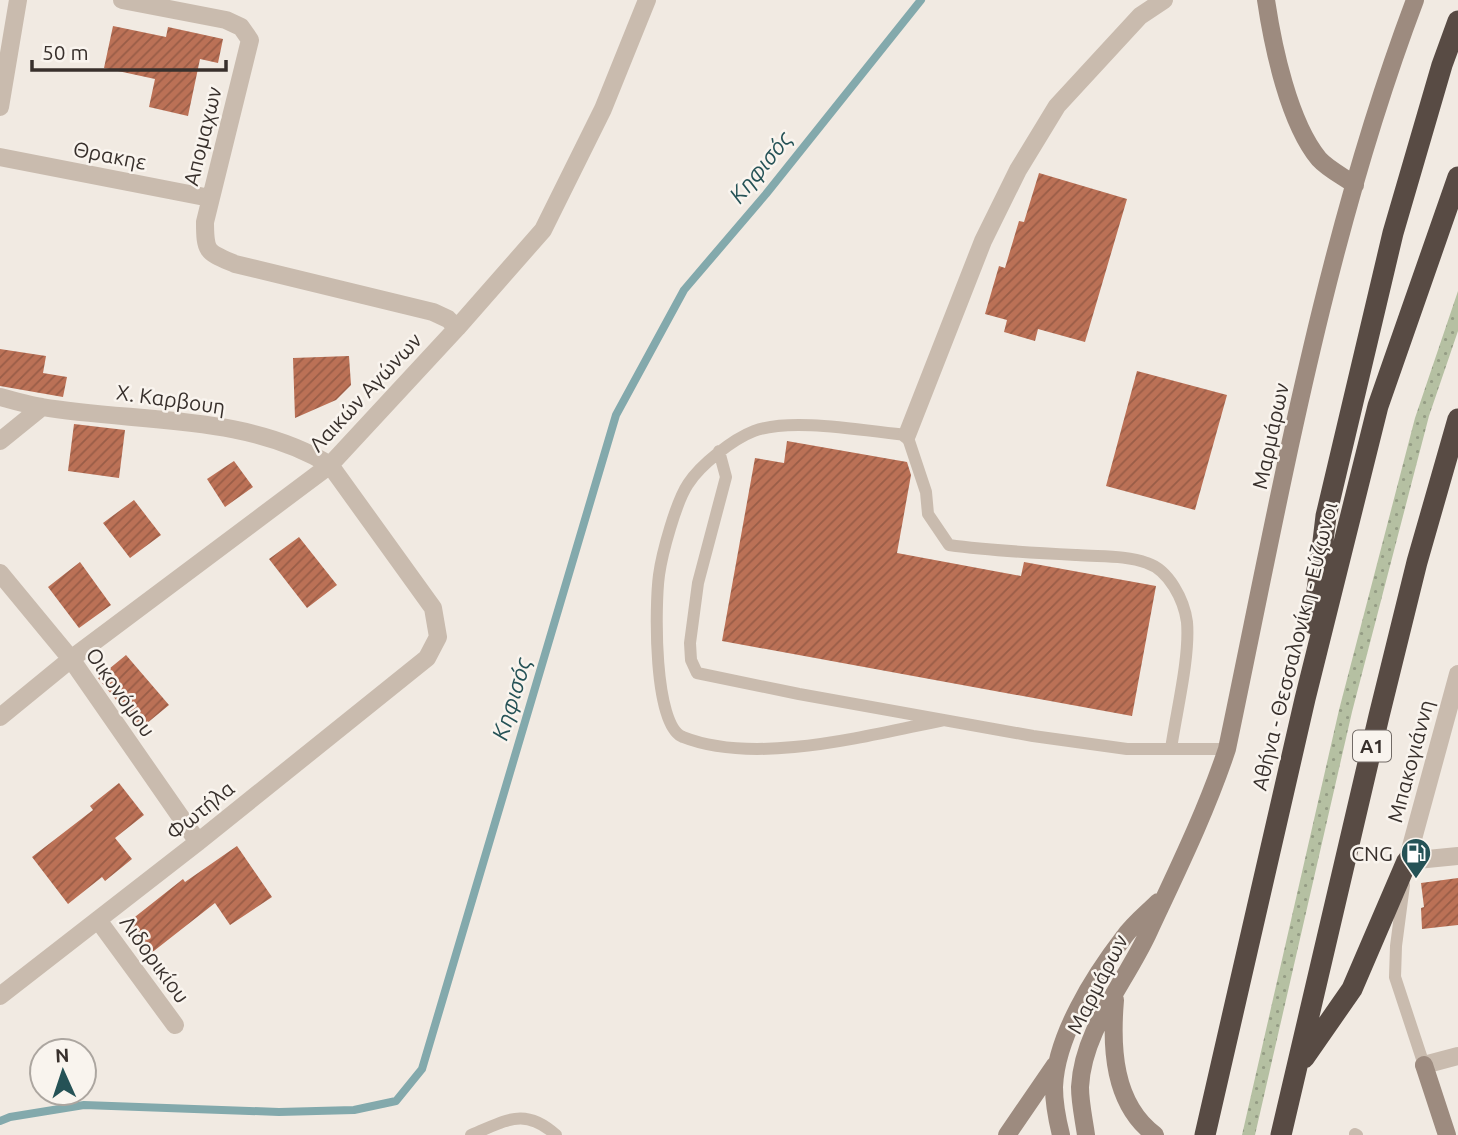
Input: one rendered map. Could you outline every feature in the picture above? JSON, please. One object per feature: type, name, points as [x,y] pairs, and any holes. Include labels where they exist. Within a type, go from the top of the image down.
[{"type":"highway","points":[[1305,699],[1326,516],[1393,233],[1442,65],[1458,21]]},
{"type":"highway","name":"Αθήνα - Θεσσαλονίκη - Εύζωνοι","points":[[1205,1135],[1305,699],[1378,406],[1458,177]]},
{"type":"highway","name":"Α1","points":[[1282,1129],[1417,562],[1458,419]]},
{"type":"highway","points":[[1297,1068],[1352,989],[1406,862]]},
{"type":"main road","points":[[1266,0],[1286,89],[1300,130],[1320,161],[1355,185]]},
{"type":"main road","name":"Μαρμάρων","points":[[1086,1135],[1080,1088],[1083,1068],[1096,1027],[1141,947],[1194,838],[1227,749],[1311,349],[1355,185],[1415,0]]},
{"type":"main road","name":"Μαρμάρων","points":[[1061,1135],[1055,1110],[1054,1085],[1059,1059],[1075,1016],[1125,934],[1163,897]]},
{"type":"main road","points":[[1116,990],[1114,1053],[1119,1080],[1129,1105],[1155,1135]]},
{"type":"main road","points":[[1007,1135],[1059,1059]]},
{"type":"main road","points":[[1424,1065],[1447,1135]]},
{"type":"street","points":[[0,107],[18,0]]},
{"type":"street","name":"Απομαχων","points":[[122,0],[226,20],[241,27],[250,40],[205,222],[205,244],[213,254],[235,264],[433,312],[448,319],[457,328]]},
{"type":"street","name":"Λαικών Αγώνων","points":[[0,717],[71,659],[330,465],[457,328],[542,230],[603,109],[647,0]]},
{"type":"street","points":[[906,435],[983,241],[1025,159],[1057,106],[1140,16],[1164,0]]},
{"type":"street","name":"Θρακηε","points":[[0,157],[210,198]]},
{"type":"street","name":"Χ. Καρβουη","points":[[0,397],[42,407],[164,419],[251,434],[310,452],[330,465]]},
{"type":"street","points":[[0,441],[42,407]]},
{"type":"street","name":"Φωτήλα","points":[[0,996],[198,842],[427,658],[438,637],[433,608],[330,465]]},
{"type":"street","name":"Οικονόμου","points":[[0,573],[71,659],[198,842]]},
{"type":"street","name":"Μπακογιάννη","points":[[1406,862],[1450,731],[1458,674]]},
{"type":"street","points":[[1406,862],[1458,856]]},
{"type":"street","name":"Λιδορικίου","points":[[98,920],[175,1025]]},
{"type":"street","points":[[1424,1065],[1458,1056]]},
{"type":"lane","points":[[944,720],[861,737],[768,750],[723,748],[680,737],[667,722],[657,662],[659,575],[676,513],[688,483],[719,451],[753,431],[786,424],[906,435],[926,492],[928,514],[949,545],[982,550],[1108,557],[1148,563],[1172,582],[1180,597],[1186,622],[1184,668],[1171,749]]},
{"type":"lane","points":[[719,451],[726,477],[698,583],[690,643],[691,660],[697,673],[1033,736],[1114,747],[1227,749]]},
{"type":"lane","name":"Μπακογιάννη","points":[[1406,862],[1395,977],[1424,1065]]},
{"type":"lane","points":[[471,1135],[513,1118],[528,1118],[542,1123],[556,1135]]},
{"type":"green space","points":[[1458,291],[1458,331],[1429,416],[1352,712],[1255,1135],[1242,1135],[1339,710],[1415,418]]},
{"type":"building","points":[[113,26],[166,37],[168,27],[223,39],[218,63],[200,59],[188,116],[149,107],[155,79],[104,68]]},
{"type":"building","points":[[1039,173],[1127,199],[1085,342],[1038,329],[1035,341],[1004,332],[1007,320],[985,314],[999,266],[1005,268],[1019,221],[1024,222]]},
{"type":"building","points":[[0,349],[46,356],[43,373],[67,377],[63,397],[0,386]]},
{"type":"building","points":[[349,356],[351,385],[336,400],[295,418],[293,358]]},
{"type":"building","points":[[1137,371],[1227,395],[1195,510],[1106,486]]},
{"type":"building","points":[[74,424],[125,430],[119,478],[68,471]]},
{"type":"building","points":[[787,441],[907,462],[911,475],[897,553],[1021,576],[1024,562],[1156,586],[1132,716],[722,641],[755,458],[784,463]]},
{"type":"building","points":[[234,461],[253,487],[225,507],[207,479]]},
{"type":"building","points":[[134,500],[161,535],[130,558],[103,523]]},
{"type":"building","points":[[299,537],[337,585],[307,608],[269,559]]},
{"type":"building","points":[[80,562],[111,605],[79,628],[48,587]]},
{"type":"building","points":[[126,655],[169,705],[140,729],[98,678]]},
{"type":"building","points":[[119,783],[144,815],[115,838],[132,859],[105,881],[102,877],[68,904],[32,857],[93,810],[90,806]]},
{"type":"building","points":[[237,846],[272,897],[230,925],[215,903],[150,954],[126,924],[183,879],[185,882]]},
{"type":"building","points":[[1458,878],[1458,925],[1422,929],[1421,908],[1424,907],[1421,883]]},
{"type":"waterway","name":"Κηφισός","points":[[0,1121],[84,1105],[279,1112],[354,1110],[396,1101],[422,1069],[616,415],[684,290],[766,194],[921,0]]},
{"type":"place","name":"CNG","points":[[1416,880]]}]
